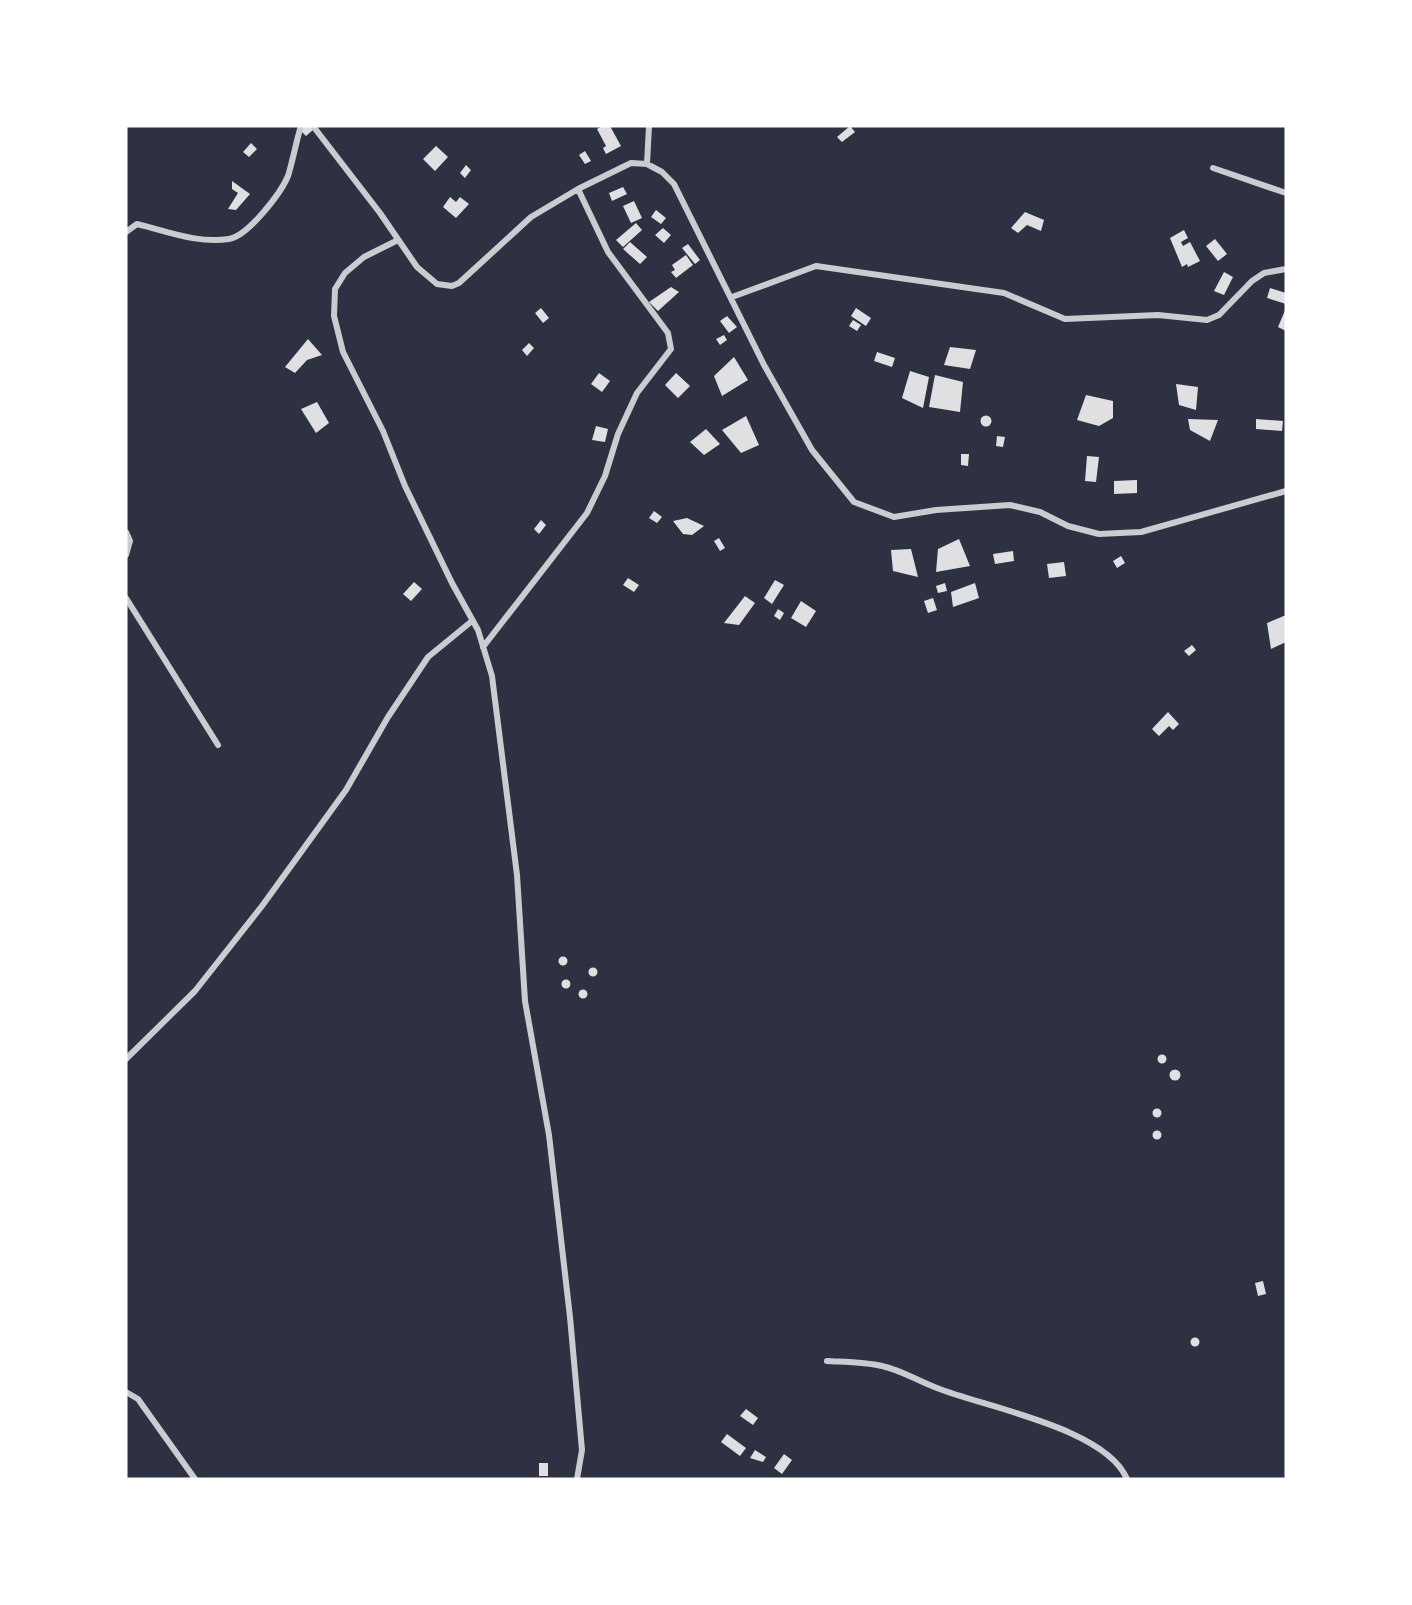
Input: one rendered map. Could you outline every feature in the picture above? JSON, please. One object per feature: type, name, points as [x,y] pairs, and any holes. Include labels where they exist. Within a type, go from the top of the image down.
[{"type":"street","points":[[126,232],[137,224],[187,237],[231,239],[249,227],[275,199],[287,177],[301,126]]},
{"type":"street","points":[[313,126],[417,267],[437,284],[452,286],[474,270],[531,217],[578,189],[631,163],[647,164],[662,172],[674,184],[764,365],[812,450],[854,502],[875,512],[894,517],[936,510],[1010,505],[1040,512],[1068,526],[1099,534],[1118,534],[1141,532],[1286,490]]},
{"type":"street","points":[[647,164],[649,126]]},
{"type":"street","points":[[1213,168],[1286,193]]},
{"type":"street","points":[[483,647],[587,513],[605,476],[618,434],[637,393],[670,349],[668,333],[608,252],[578,189]]},
{"type":"street","points":[[398,240],[364,257],[345,273],[335,290],[335,324],[351,369],[383,431],[405,486],[472,621],[492,676],[516,875],[525,1001],[549,1135],[570,1317],[582,1450],[577,1479]]},
{"type":"street","points":[[732,297],[816,266],[1004,293],[1065,319],[1158,315],[1207,320],[1219,315],[1252,281],[1264,273],[1286,269]]},
{"type":"street","points":[[126,532],[130,541],[126,555]]},
{"type":"street","points":[[126,598],[218,745]]},
{"type":"street","points":[[126,1059],[136,1052],[195,991],[262,906],[346,790],[388,717],[428,657],[472,621]]},
{"type":"street","points":[[827,1361],[881,1365],[938,1388],[1040,1420],[1089,1443],[1113,1461],[1127,1479]]},
{"type":"street","points":[[126,1392],[138,1400],[195,1479]]},
{"type":"building","points":[[304,126],[312,126],[314,129],[306,136],[300,130]]},
{"type":"building","points":[[610,126],[621,146],[606,154],[603,148],[606,146],[597,129]]},
{"type":"building","points":[[850,126],[855,132],[842,142],[837,137]]},
{"type":"building","points":[[251,143],[257,149],[249,157],[243,152]]},
{"type":"building","points":[[436,146],[448,157],[435,171],[423,159]]},
{"type":"building","points":[[585,151],[591,161],[585,164],[579,155]]},
{"type":"building","points":[[466,165],[471,170],[465,178],[460,173]]},
{"type":"building","points":[[232,181],[250,194],[236,210],[228,209],[238,193],[232,189]]},
{"type":"building","points":[[623,187],[627,194],[612,201],[609,193]]},
{"type":"building","points":[[450,197],[456,202],[460,197],[469,204],[456,218],[443,207]]},
{"type":"building","points":[[634,201],[642,218],[631,223],[623,206]]},
{"type":"building","points":[[656,210],[666,218],[661,224],[651,217]]},
{"type":"building","points":[[1025,212],[1044,220],[1041,231],[1027,225],[1018,233],[1011,228]]},
{"type":"building","points":[[636,223],[642,230],[623,247],[616,240]]},
{"type":"building","points":[[663,228],[671,235],[664,243],[655,235]]},
{"type":"building","points":[[1184,230],[1188,238],[1181,242],[1183,246],[1190,242],[1200,261],[1188,267],[1187,264],[1182,267],[1170,238]]},
{"type":"building","points":[[1215,239],[1227,254],[1218,261],[1206,246]]},
{"type":"building","points":[[630,242],[647,257],[640,264],[623,249]]},
{"type":"building","points":[[688,244],[700,260],[695,264],[682,248]]},
{"type":"building","points":[[686,255],[693,265],[676,278],[671,272],[675,270],[672,265]]},
{"type":"building","points":[[1224,272],[1233,277],[1224,295],[1214,291]]},
{"type":"building","points":[[671,287],[679,292],[658,311],[649,302]]},
{"type":"building","points":[[1270,288],[1286,293],[1286,304],[1267,298]]},
{"type":"building","points":[[541,308],[549,318],[543,323],[535,313]]},
{"type":"building","points":[[856,308],[871,318],[866,326],[851,316]]},
{"type":"building","points":[[1286,308],[1286,331],[1278,327]]},
{"type":"building","points":[[727,316],[737,327],[729,333],[720,321]]},
{"type":"building","points":[[853,320],[861,325],[857,331],[849,326]]},
{"type":"building","points":[[724,335],[727,340],[720,345],[716,339]]},
{"type":"building","points":[[308,339],[322,355],[307,360],[295,373],[285,367]]},
{"type":"building","points":[[529,343],[534,348],[527,356],[522,350]]},
{"type":"building","points":[[950,347],[976,350],[970,369],[944,365]]},
{"type":"building","points":[[877,352],[895,358],[892,367],[874,361]]},
{"type":"building","points":[[734,357],[748,380],[722,396],[714,376]]},
{"type":"building","points":[[910,371],[929,377],[923,408],[902,398]]},
{"type":"building","points":[[599,373],[610,381],[602,392],[591,384]]},
{"type":"building","points":[[676,373],[690,386],[678,398],[665,385]]},
{"type":"building","points":[[935,375],[963,382],[960,412],[929,407]]},
{"type":"building","points":[[1176,384],[1198,387],[1196,410],[1179,405]]},
{"type":"building","points":[[1086,395],[1113,401],[1113,418],[1099,426],[1077,420]]},
{"type":"building","points":[[317,402],[329,423],[316,433],[301,409]]},
{"type":"building","points":[[746,416],[759,445],[741,453],[722,430]]},
{"type":"building","points":[[986,416],[990,417],[990,425],[986,426],[982,425],[981,421],[982,417]]},
{"type":"building","points":[[1188,419],[1218,420],[1210,441],[1190,430]]},
{"type":"building","points":[[1256,419],[1283,421],[1282,431],[1256,429]]},
{"type":"building","points":[[596,426],[608,429],[605,442],[592,440]]},
{"type":"building","points":[[706,429],[720,444],[704,455],[690,442]]},
{"type":"building","points":[[997,436],[1005,437],[1003,447],[996,446]]},
{"type":"building","points":[[961,454],[969,454],[968,466],[961,465]]},
{"type":"building","points":[[1087,456],[1099,457],[1096,482],[1085,481]]},
{"type":"building","points":[[1137,480],[1137,493],[1114,494],[1114,481]]},
{"type":"building","points":[[654,511],[662,517],[657,523],[649,518]]},
{"type":"building","points":[[687,518],[704,526],[692,535],[683,534],[673,521]]},
{"type":"building","points":[[541,520],[546,525],[539,534],[534,529]]},
{"type":"building","points":[[719,538],[725,548],[720,551],[714,541]]},
{"type":"building","points":[[959,539],[970,566],[936,572],[938,549]]},
{"type":"building","points":[[911,549],[918,577],[893,571],[891,550]]},
{"type":"building","points":[[1013,551],[1014,561],[995,564],[993,554]]},
{"type":"building","points":[[1121,556],[1125,563],[1117,568],[1113,561]]},
{"type":"building","points":[[1064,562],[1066,576],[1049,578],[1047,564]]},
{"type":"building","points":[[628,578],[639,585],[634,592],[623,585]]},
{"type":"building","points":[[775,580],[784,585],[772,604],[764,598]]},
{"type":"building","points":[[414,582],[422,589],[411,601],[403,594]]},
{"type":"building","points":[[945,583],[947,591],[938,593],[936,586]]},
{"type":"building","points":[[975,583],[979,598],[953,607],[951,592]]},
{"type":"building","points":[[745,596],[755,603],[739,625],[724,623]]},
{"type":"building","points":[[933,598],[937,610],[928,613],[924,601]]},
{"type":"building","points":[[801,601],[816,611],[806,627],[791,618]]},
{"type":"building","points":[[778,609],[784,613],[780,620],[774,616]]},
{"type":"building","points":[[1286,615],[1286,642],[1271,649],[1267,623]]},
{"type":"building","points":[[1192,645],[1196,650],[1189,656],[1184,651]]},
{"type":"building","points":[[1168,712],[1179,724],[1173,730],[1169,726],[1159,736],[1152,729]]},
{"type":"building","points":[[563,956],[568,961],[563,966],[558,961]]},
{"type":"building","points":[[593,968],[597,972],[593,976],[589,972]]},
{"type":"building","points":[[566,980],[570,984],[566,988],[562,984]]},
{"type":"building","points":[[583,989],[588,994],[583,999],[578,994]]},
{"type":"building","points":[[1162,1054],[1167,1059],[1162,1064],[1157,1059]]},
{"type":"building","points":[[1175,1069],[1181,1075],[1175,1081],[1169,1075]]},
{"type":"building","points":[[1157,1109],[1161,1113],[1157,1117],[1153,1113]]},
{"type":"building","points":[[1157,1131],[1161,1135],[1157,1139],[1153,1135]]},
{"type":"building","points":[[1263,1281],[1266,1294],[1258,1296],[1255,1283]]},
{"type":"building","points":[[1195,1337],[1200,1342],[1195,1347],[1190,1342]]},
{"type":"building","points":[[746,1409],[758,1418],[753,1425],[740,1416]]},
{"type":"building","points":[[727,1434],[746,1448],[740,1456],[721,1442]]},
{"type":"building","points":[[755,1450],[766,1457],[763,1462],[750,1458]]},
{"type":"building","points":[[784,1454],[792,1460],[782,1474],[774,1468]]},
{"type":"building","points":[[539,1463],[548,1463],[548,1476],[539,1476]]}]
